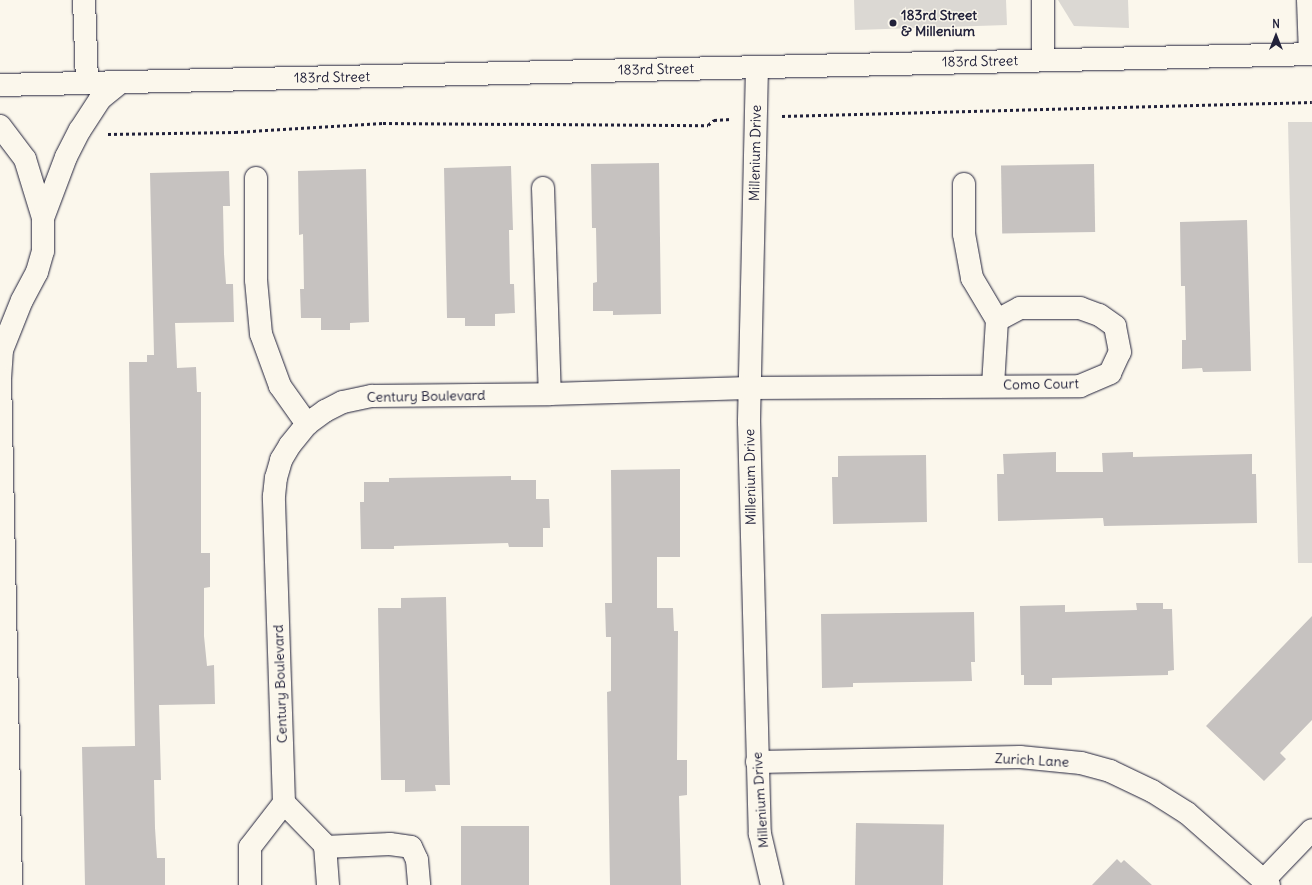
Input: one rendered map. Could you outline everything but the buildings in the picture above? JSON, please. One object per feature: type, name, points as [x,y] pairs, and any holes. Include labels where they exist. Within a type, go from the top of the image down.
[{"type":"street","points":[[84,0],[86,82]]},
{"type":"street","points":[[1043,0],[1043,60]]},
{"type":"street","points":[[1308,0],[1311,54]]},
{"type":"street","name":"183rd Street","points":[[0,84],[1311,54]]},
{"type":"street","name":"Millenium Drive","points":[[757,67],[749,388],[757,762],[760,834],[772,885]]},
{"type":"street","points":[[43,218],[66,157],[77,135],[100,99],[121,82]]},
{"type":"street","points":[[0,126],[25,159],[43,218],[43,251],[37,272],[19,306],[2,350],[0,377],[11,885]]},
{"type":"street","points":[[256,178],[256,280],[261,334],[280,386],[307,424]]},
{"type":"street","points":[[964,184],[964,234],[972,278],[997,320]]},
{"type":"street","points":[[543,188],[550,394]]},
{"type":"street","name":"Como Court","points":[[749,388],[993,385],[1080,386],[1110,373],[1120,352],[1115,326],[1099,315],[1080,308],[1020,308],[997,320],[993,385]]},
{"type":"street","name":"Century Boulevard","points":[[284,803],[274,496],[281,460],[307,424],[325,411],[357,398],[749,388]]},
{"type":"street","name":"Zurich Lane","points":[[757,762],[1020,757],[1081,763],[1117,775],[1187,813],[1266,882]]},
{"type":"street","points":[[250,885],[250,847],[284,803],[325,847],[328,885]]},
{"type":"street","points":[[1266,882],[1312,830]]},
{"type":"street","points":[[325,847],[390,844],[411,847],[417,860],[419,885]]},
{"type":"path","points":[[788,115],[1312,102]]},
{"type":"path","points":[[77,135],[234,132],[383,123],[708,125],[714,120]]},
{"type":"shaded area","points":[[854,0],[1006,0],[1007,25],[855,30]]},
{"type":"shaded area","points":[[1058,0],[1128,0],[1129,28],[1074,26]]},
{"type":"shaded area","points":[[1288,122],[1312,122],[1312,563],[1298,563]]},
{"type":"place","name":"183rd Street & Millenium","points":[[893,23]]}]
